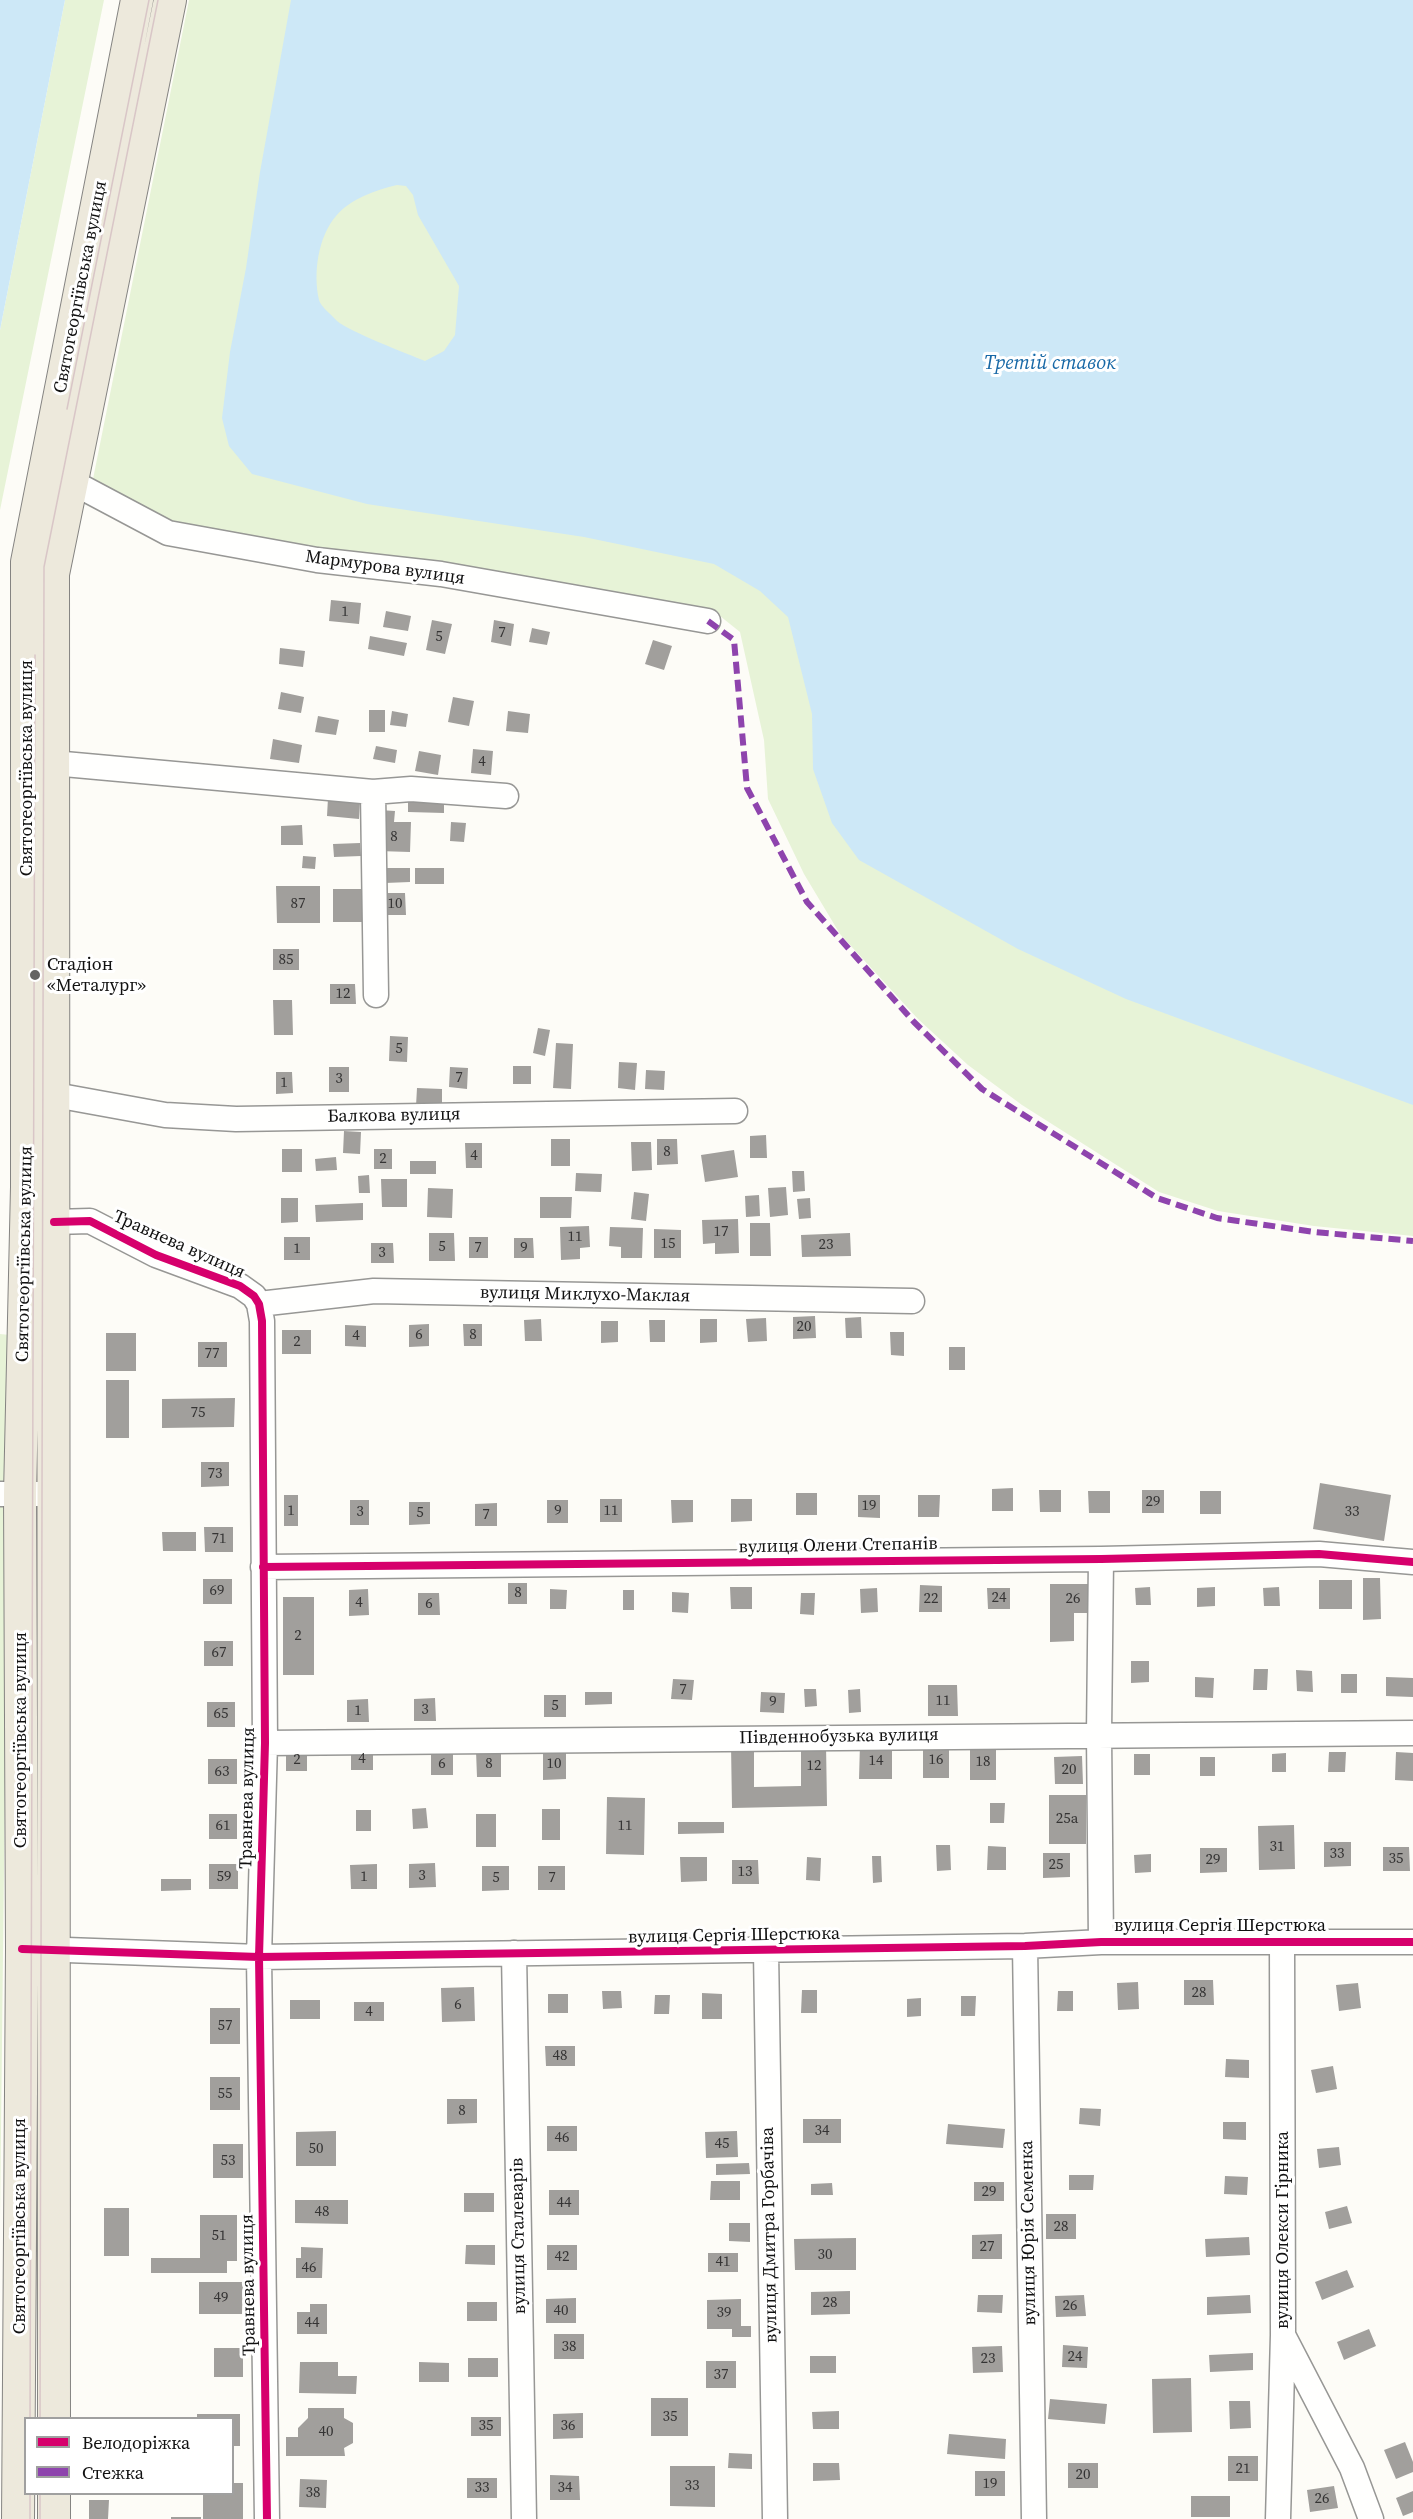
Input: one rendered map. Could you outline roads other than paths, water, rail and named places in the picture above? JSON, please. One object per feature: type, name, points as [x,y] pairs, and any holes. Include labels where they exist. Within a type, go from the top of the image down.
[{"type":"main road","name":"Святогеоргіївська вулиця","points":[[18,2519],[22,1949],[10,1494],[27,1187],[27,562],[137,0]]},
{"type":"main road","name":"Святогеоргіївська вулиця","points":[[54,2417],[56,1949],[53,574],[170,0]]},
{"type":"main road","points":[[54,2495],[54,2519]]},
{"type":"street","name":"Мармурова вулиця","points":[[72,482],[168,533],[317,560],[441,574],[708,621]]},
{"type":"street","points":[[53,763],[373,792],[411,789],[506,796]]},
{"type":"street","points":[[373,792],[376,995]]},
{"type":"street","name":"Балкова вулиця","points":[[55,1095],[165,1114],[236,1119],[735,1111]]},
{"type":"street","name":"Травнева вулиця","points":[[54,1222],[90,1221],[124,1241],[175,1263],[240,1286],[254,1296],[259,1304],[262,1321],[265,1743],[259,1957],[267,2519]]},
{"type":"street","name":"вулиця Миклухо-Маклая","points":[[259,1304],[375,1291],[912,1301]]},
{"type":"street","points":[[10,1494],[55,1494]]},
{"type":"street","name":"вулиця Олени Степанів","points":[[263,1567],[1101,1559],[1319,1554],[1413,1562]]},
{"type":"street","points":[[1101,1559],[1099,1734],[1101,1942]]},
{"type":"street","name":"Південнобузька вулиця","points":[[265,1743],[1413,1733]]},
{"type":"street","name":"вулиця Олекси Гірника","points":[[1278,2519],[1283,2335],[1282,1941]]},
{"type":"street","name":"вулиця Сергія Шерстюка","points":[[22,1949],[259,1957],[766,1951],[1025,1946],[1101,1942],[1413,1942]]},
{"type":"street","name":"вулиця Юрія Семенка","points":[[1025,1946],[1034,2519]]},
{"type":"street","name":"вулиця Дмитра Горбачіва","points":[[766,1951],[775,2519]]},
{"type":"street","name":"вулиця Сталеварів","points":[[514,1953],[524,2519]]},
{"type":"street","points":[[1283,2335],[1352,2468],[1371,2519]]},
{"type":"water","points":[[0,0],[65,0],[0,330]]},
{"type":"water","name":"Третій ставок","points":[[291,0],[1413,0],[1413,1105],[1126,999],[1018,949],[859,860],[832,823],[813,769],[812,714],[788,617],[760,591],[714,564],[584,537],[367,504],[252,474],[229,446],[222,418],[230,352],[246,268],[260,172]],"holes":[[[397,185],[406,186],[413,195],[418,215],[459,286],[455,335],[444,351],[425,361],[343,325],[322,305],[317,290],[318,256],[325,234],[336,216],[348,205],[364,196]]]},
{"type":"tram line","points":[[67,409],[149,0]]},
{"type":"tram line","points":[[40,2417],[44,567],[158,0]]},
{"type":"tram line","points":[[30,2417],[35,655]]},
{"type":"tram line","points":[[30,2495],[30,2519]]},
{"type":"tram line","points":[[40,2495],[40,2519]]},
{"type":"place","name":"Стадіон «Металург»","points":[[35,975]]}]
